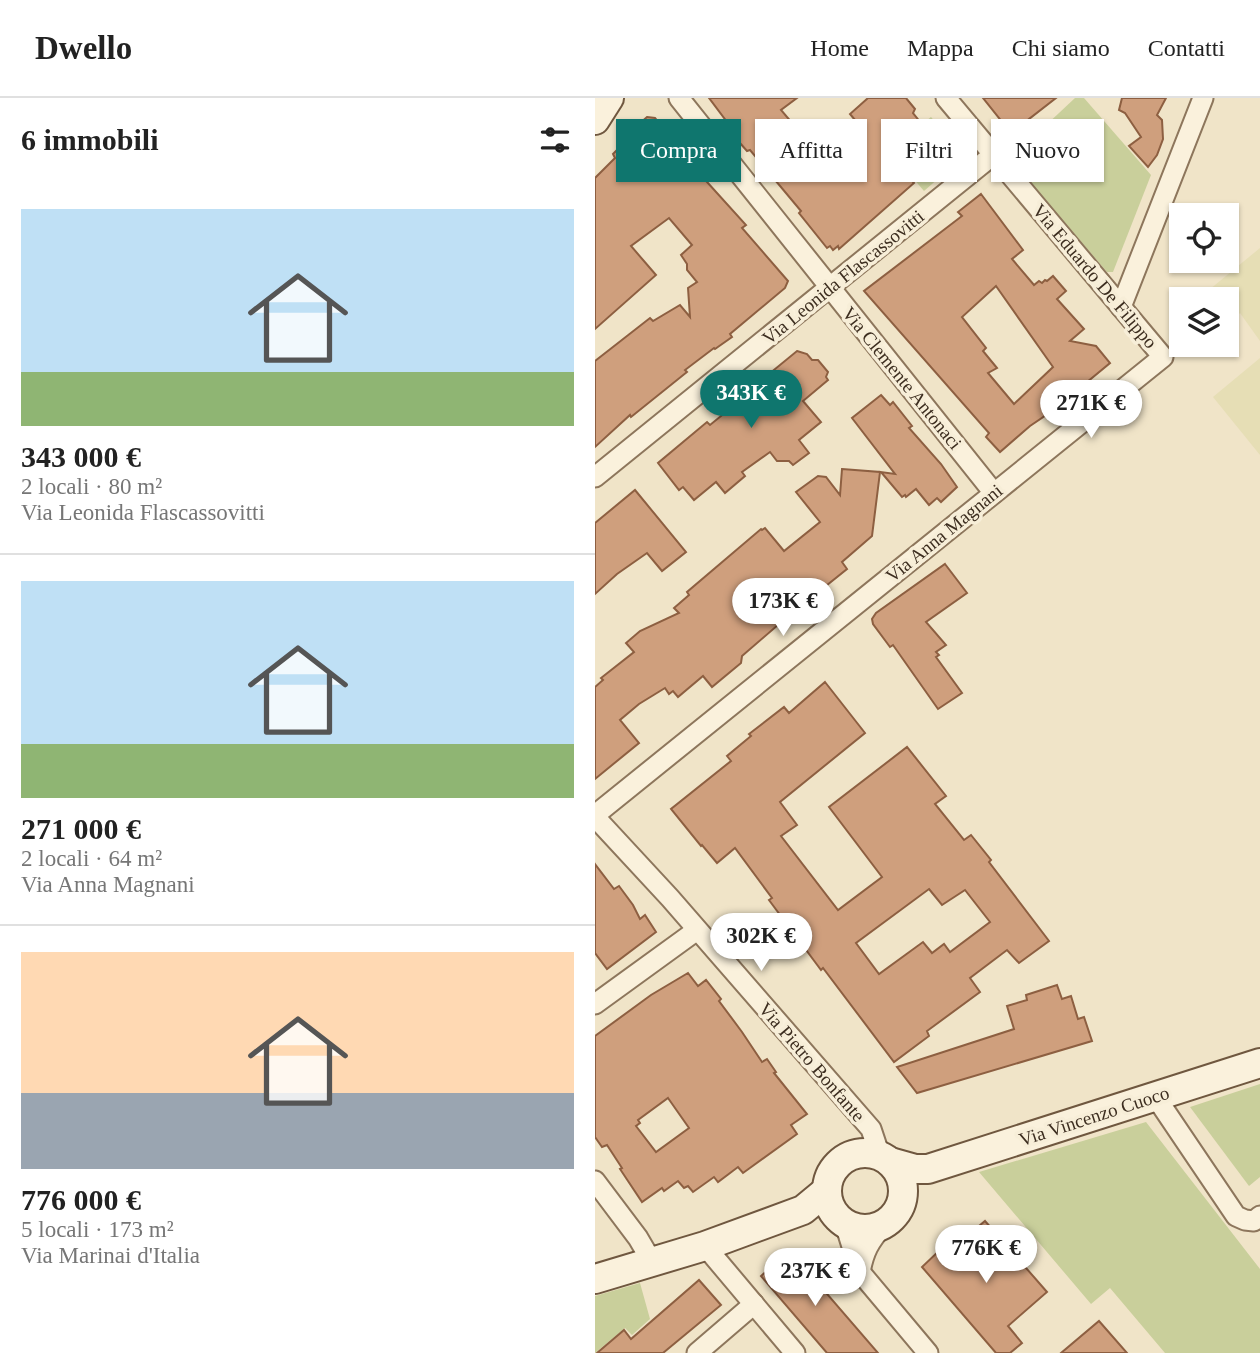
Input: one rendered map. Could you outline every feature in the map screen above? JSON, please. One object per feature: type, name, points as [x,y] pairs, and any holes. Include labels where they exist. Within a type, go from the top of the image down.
[{"type":"street","points":[[595,120],[609,98]]},
{"type":"street","name":"Via Clemente Antonaci","points":[[679,98],[995,493]]},
{"type":"street","name":"Via Eduardo De Filippo","points":[[946,98],[991,153]]},
{"type":"street","points":[[1121,307],[1203,98]]},
{"type":"street","name":"Via Leonida Flascassovitti","points":[[595,477],[991,157]]},
{"type":"street","name":"Via Eduardo De Filippo","points":[[1016,182],[1163,357]]},
{"type":"street","name":"Via Anna Magnani","points":[[595,816],[1163,357]]},
{"type":"street","name":"Via Pietro Bonfante","points":[[595,816],[871,1129],[885,1159]]},
{"type":"street","points":[[595,1004],[697,930]]},
{"type":"street","name":"Via Vincenzo Cuoco","points":[[885,1159],[915,1169],[928,1169],[1260,1063]]},
{"type":"street","points":[[1155,1097],[1236,1216],[1254,1221],[1260,1216]]},
{"type":"street","points":[[860,1272],[870,1240],[893,1218],[904,1195],[898,1172],[885,1159],[868,1153],[856,1154],[835,1167],[829,1178],[835,1210],[860,1272],[928,1353]]},
{"type":"street","name":"Via Vincenzo Cuoco","points":[[904,1195],[928,1169]]},
{"type":"street","points":[[595,1181],[638,1238],[652,1262]]},
{"type":"street","points":[[595,1279],[705,1246],[803,1210],[835,1210],[857,1229],[870,1230],[883,1226]]},
{"type":"street","points":[[705,1246],[795,1353]]},
{"type":"street","points":[[697,1353],[754,1304]]},
{"type":"shaded area","points":[[1260,248],[1260,341],[1239,314],[1239,287],[1213,287],[1230,273],[1239,273],[1239,265]]},
{"type":"shaded area","points":[[1260,358],[1260,455],[1213,397]]},
{"type":"green space","points":[[1075,98],[1084,98],[1102,119],[1053,119]]},
{"type":"green space","points":[[1104,121],[1151,175],[1113,272],[1107,272],[1030,182],[1104,182]]},
{"type":"green space","points":[[916,182],[934,182],[924,191]]},
{"type":"green space","points":[[1260,1084],[1260,1177],[1249,1186],[1190,1107]]},
{"type":"green space","points":[[1146,1122],[1260,1269],[1260,1353],[1165,1353],[1110,1288],[1091,1304],[979,1172]]},
{"type":"green space","points":[[640,1283],[650,1319],[632,1335],[625,1328],[595,1353],[595,1296]]},
{"type":"building","points":[[709,98],[797,98],[781,110],[789,119],[755,119],[755,156],[741,144],[741,119],[725,119]]},
{"type":"building","points":[[868,98],[906,98],[915,109],[913,113],[918,119],[881,119],[881,182],[914,183],[839,249],[838,246],[833,250],[830,246],[827,248],[799,213],[801,211],[777,182],[867,182],[867,119],[854,119],[850,114]]},
{"type":"building","points":[[983,98],[1056,98],[1029,119],[1000,119]]},
{"type":"building","points":[[1122,98],[1166,98],[1157,115],[1162,120],[1163,139],[1157,155],[1148,167],[1129,146],[1141,137],[1125,113],[1119,110]]},
{"type":"building","points":[[616,151],[616,182],[707,182],[746,225],[742,228],[788,281],[785,288],[730,334],[732,337],[685,370],[687,372],[631,417],[630,415],[595,447],[595,361],[650,318],[653,321],[680,305],[690,317],[688,288],[697,282],[687,270],[687,264],[681,255],[692,245],[669,218],[631,246],[656,275],[595,329],[595,178],[615,158],[613,154]]},
{"type":"building","points":[[981,194],[1023,250],[1012,259],[1034,285],[1053,276],[1066,291],[1057,299],[1084,329],[1070,341],[1096,346],[1110,363],[1075,392],[1072,390],[1046,410],[1049,413],[1000,452],[986,437],[989,433],[864,291],[962,216],[958,212]],"holes":[[[996,286],[1053,367],[1014,404],[988,373],[997,368],[983,351],[986,348],[962,317]]]},
{"type":"building","points":[[797,351],[807,354],[812,360],[818,360],[828,372],[828,380],[803,401],[821,422],[799,440],[809,453],[793,465],[789,461],[777,461],[770,452],[742,472],[745,476],[725,493],[716,482],[694,500],[683,487],[679,490],[658,463],[707,422],[710,425]]},
{"type":"building","points":[[881,395],[890,405],[893,402],[912,426],[909,428],[941,464],[957,487],[941,502],[937,498],[929,505],[916,489],[902,497],[881,472],[895,474],[852,418]]},
{"type":"building","points":[[842,469],[880,472],[872,536],[842,562],[847,569],[742,656],[741,663],[712,687],[703,676],[678,697],[673,691],[669,694],[665,688],[639,704],[620,720],[639,743],[595,779],[595,687],[603,680],[601,678],[634,652],[626,643],[640,631],[679,613],[674,608],[689,595],[687,592],[761,529],[765,528],[784,551],[820,522],[796,492],[818,476],[826,477],[840,495]]},
{"type":"building","points":[[635,490],[686,552],[662,571],[647,553],[595,594],[595,523]]},
{"type":"building","points":[[945,564],[967,593],[926,622],[946,645],[936,652],[939,655],[936,657],[962,693],[938,709],[893,645],[890,647],[873,624],[872,619],[876,613]]},
{"type":"building","points":[[825,682],[865,733],[780,802],[797,825],[781,836],[838,910],[882,877],[829,807],[907,747],[946,796],[935,804],[964,840],[971,835],[1049,941],[1019,963],[1007,950],[970,978],[980,992],[927,1031],[929,1036],[894,1062],[823,968],[821,970],[769,900],[772,898],[735,848],[717,863],[671,809],[731,761],[727,756],[751,736],[749,734],[784,707],[789,713]],"holes":[[[929,889],[942,905],[965,890],[990,922],[950,952],[944,944],[932,953],[923,942],[879,974],[856,943]]]},
{"type":"building","points":[[595,864],[614,889],[619,886],[640,919],[645,915],[656,932],[607,969],[595,953]]},
{"type":"building","points":[[688,973],[698,986],[706,980],[762,1062],[767,1059],[776,1072],[774,1073],[807,1114],[791,1125],[797,1134],[743,1173],[738,1167],[718,1182],[714,1177],[693,1192],[678,1181],[642,1202],[607,1145],[602,1147],[595,1137],[595,1036],[651,995]],"holes":[[[668,1098],[689,1128],[656,1152],[636,1126],[640,1123],[638,1120]]]},
{"type":"building","points":[[1057,985],[1062,999],[1071,996],[1078,1019],[1084,1017],[1092,1041],[917,1093],[897,1067],[1014,1029],[1007,1006],[1027,1000],[1026,995]]},
{"type":"building","points":[[985,1221],[1047,1292],[1008,1326],[1022,1343],[1010,1353],[996,1353],[922,1267],[942,1248],[946,1254]]},
{"type":"building","points":[[790,1251],[878,1353],[827,1353],[761,1276]]},
{"type":"building","points":[[699,1280],[721,1305],[663,1353],[597,1353],[624,1330],[631,1339]]},
{"type":"building","points":[[1099,1321],[1127,1353],[1061,1353]]}]
